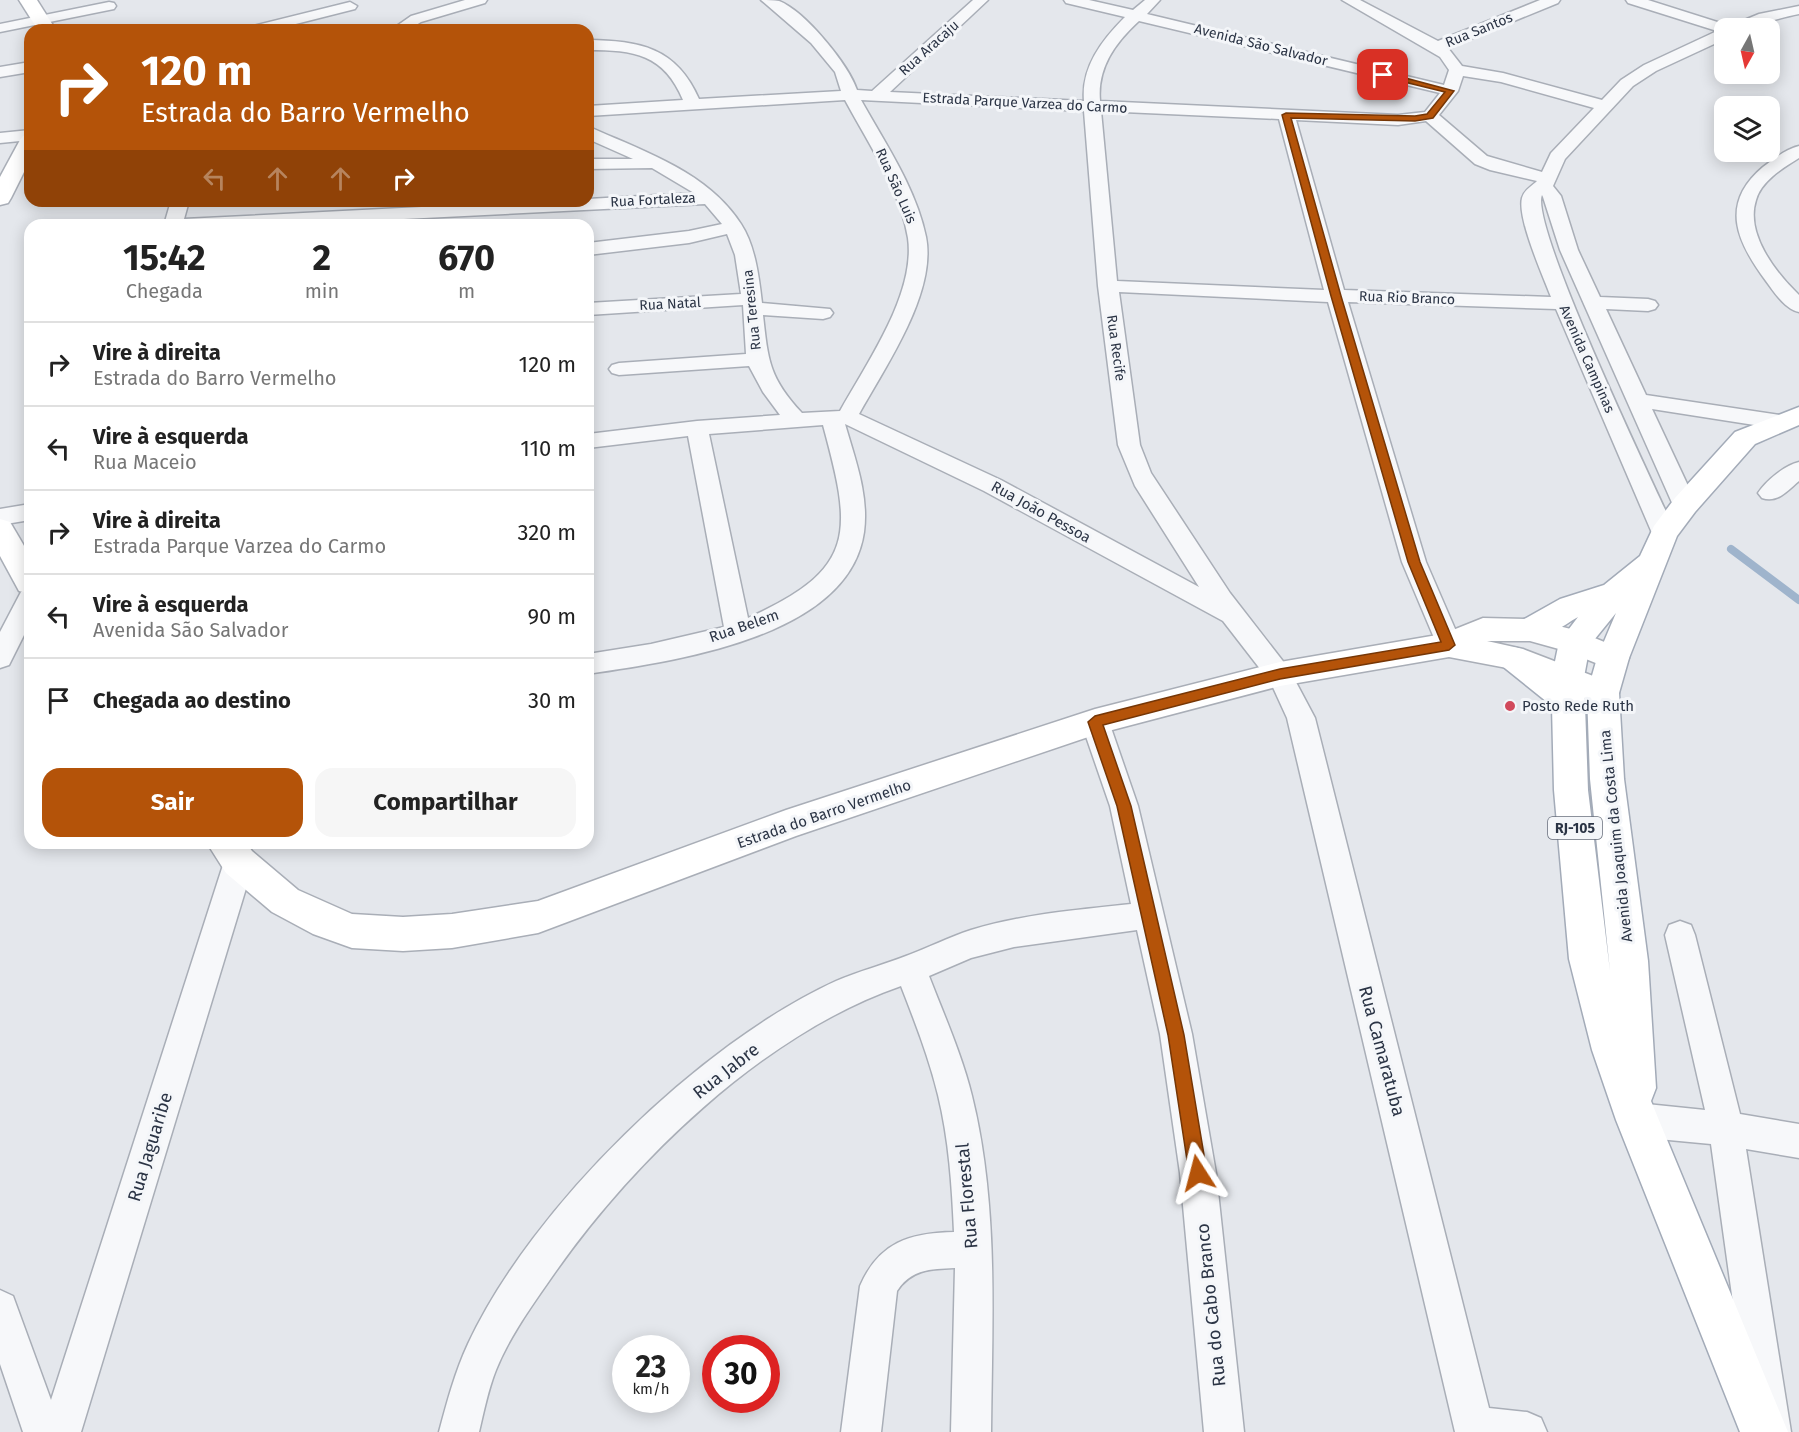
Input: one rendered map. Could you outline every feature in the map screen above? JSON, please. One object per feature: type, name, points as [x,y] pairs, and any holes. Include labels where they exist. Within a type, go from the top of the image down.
[{"type":"main road","points":[[28,0],[43,24]]},
{"type":"main road","points":[[0,198],[24,152]]},
{"type":"main road","name":"Avenida Joaquim da Costa Lima","points":[[1764,1432],[1637,1119],[1612,1050],[1588,959],[1571,790],[1568,689],[1575,642],[1615,593],[1658,547],[1685,505],[1745,438],[1789,418]]},
{"type":"main road","points":[[0,529],[24,572]]},
{"type":"main road","name":"Avenida Joaquim da Costa Lima","points":[[1637,1119],[1629,961],[1607,779],[1603,693],[1613,658],[1658,547]]},
{"type":"main road","points":[[1530,630],[1571,607],[1615,593]]},
{"type":"main road","name":"Estrada do Barro Vermelho","points":[[232,853],[285,901],[326,922],[352,931],[403,934],[452,931],[538,917],[786,825],[1095,722],[1280,674],[1449,645],[1483,630],[1530,630],[1575,642],[1613,658]]},
{"type":"main road","name":"Estrada do Barro Vermelho","points":[[1449,645],[1512,657],[1568,689]]},
{"type":"main road","points":[[1568,689],[1603,693]]},
{"type":"street","points":[[408,24],[416,19],[480,0]]},
{"type":"street","name":"Rua São Luis","points":[[768,0],[782,8],[799,24],[840,69],[851,95],[892,171],[915,228],[918,254],[914,277],[903,311],[839,418]]},
{"type":"street","name":"Rua Aracaju","points":[[877,95],[981,0]]},
{"type":"street","name":"Avenida São Salvador","points":[[1071,0],[1450,91]]},
{"type":"street","name":"Rua Recife","points":[[1153,0],[1099,55],[1092,73],[1091,92],[1108,286],[1129,445],[1136,468],[1155,504],[1231,614],[1280,674]]},
{"type":"street","points":[[1349,0],[1437,47],[1446,54],[1457,70],[1503,78],[1604,106],[1637,76],[1714,37]]},
{"type":"street","name":"Rua Santos","points":[[1437,47],[1553,0]]},
{"type":"street","points":[[1633,0],[1714,27]]},
{"type":"street","points":[[1764,17],[1770,0]]},
{"type":"street","points":[[47,24],[109,6]]},
{"type":"street","points":[[278,24],[350,6]]},
{"type":"street","points":[[1764,17],[1799,10]]},
{"type":"street","points":[[0,28],[24,26]]},
{"type":"street","points":[[594,45],[630,47],[651,52],[667,61],[680,76],[693,104]]},
{"type":"street","points":[[0,72],[24,68]]},
{"type":"street","points":[[1457,70],[1450,91],[1430,116],[1481,160],[1545,182]]},
{"type":"street","name":"Estrada Parque Varzea do Carmo","points":[[594,111],[877,95],[1398,120],[1430,116]]},
{"type":"street","name":"Avenida Campinas","points":[[1604,106],[1557,157],[1545,182],[1531,197],[1531,211],[1540,244],[1658,547]]},
{"type":"street","points":[[1286,115],[1414,562],[1449,645]]},
{"type":"street","points":[[0,138],[24,136]]},
{"type":"street","name":"Rua Teresina","points":[[594,136],[656,164],[688,182],[709,198],[734,227],[745,252],[757,359],[781,404],[797,420]]},
{"type":"street","points":[[1799,151],[1780,162],[1753,186],[1744,211],[1749,238],[1763,265],[1791,287],[1799,306]]},
{"type":"street","points":[[594,164],[656,164]]},
{"type":"street","name":"Avenida Campinas","points":[[1545,182],[1552,196],[1569,250],[1685,505]]},
{"type":"street","name":"Rua Fortaleza","points":[[594,201],[709,198]]},
{"type":"street","points":[[291,219],[295,207]]},
{"type":"street","name":"Rua Fortaleza","points":[[352,219],[415,207]]},
{"type":"street","points":[[594,248],[669,240],[734,227]]},
{"type":"street","name":"Rua Rio Branco","points":[[1108,286],[1563,303]]},
{"type":"street","points":[[1592,302],[1648,305]]},
{"type":"street","name":"Rua Natal","points":[[594,309],[752,304],[823,313]]},
{"type":"street","points":[[619,369],[757,359]]},
{"type":"street","points":[[1636,400],[1789,418]]},
{"type":"street","points":[[594,440],[697,428],[839,418]]},
{"type":"street","name":"Rua João Pessoa","points":[[839,418],[902,440],[987,482],[1231,614]]},
{"type":"street","name":"Rua Belem","points":[[594,663],[637,657],[738,632],[770,620],[796,606],[822,587],[837,571],[846,554],[853,528],[852,495],[839,418]]},
{"type":"street","points":[[697,428],[738,632]]},
{"type":"street","points":[[1770,493],[1799,470]]},
{"type":"street","points":[[0,517],[24,513]]},
{"type":"street","points":[[0,658],[24,610]]},
{"type":"street","name":"Rua Camaratuba","points":[[1280,674],[1293,695],[1301,718],[1334,868],[1400,1120],[1474,1429]]},
{"type":"street","name":"Rua do Cabo Branco","points":[[1095,722],[1124,806],[1176,1035],[1198,1173],[1224,1432]]},
{"type":"street","name":"Rua Jaguaribe","points":[[61,1432],[232,853]]},
{"type":"street","name":"Rua Jabre","points":[[459,1432],[485,1350],[507,1311],[565,1229],[625,1161],[721,1071],[785,1027],[847,992],[910,969],[940,954],[1005,934],[1147,915]]},
{"type":"street","points":[[1680,935],[1726,1129],[1771,1432]]},
{"type":"street","name":"Rua Florestal","points":[[910,969],[934,1029],[958,1110],[967,1167],[973,1250],[971,1432]]},
{"type":"street","points":[[1637,1119],[1726,1129],[1799,1141]]},
{"type":"street","points":[[861,1432],[879,1286],[887,1271],[909,1255],[973,1250]]},
{"type":"street","points":[[0,1309],[43,1432]]},
{"type":"street","points":[[1474,1429],[1527,1432]]},
{"type":"waterway","points":[[1731,549],[1799,600]]},
{"type":"place","name":"Posto Rede Ruth","points":[[1510,706]]},
{"type":"route","points":[[1198,1173],[1176,1035],[1124,806],[1095,722],[1280,674],[1449,645],[1414,562],[1286,115],[1415,119],[1430,116],[1450,91],[1383,75]]}]
